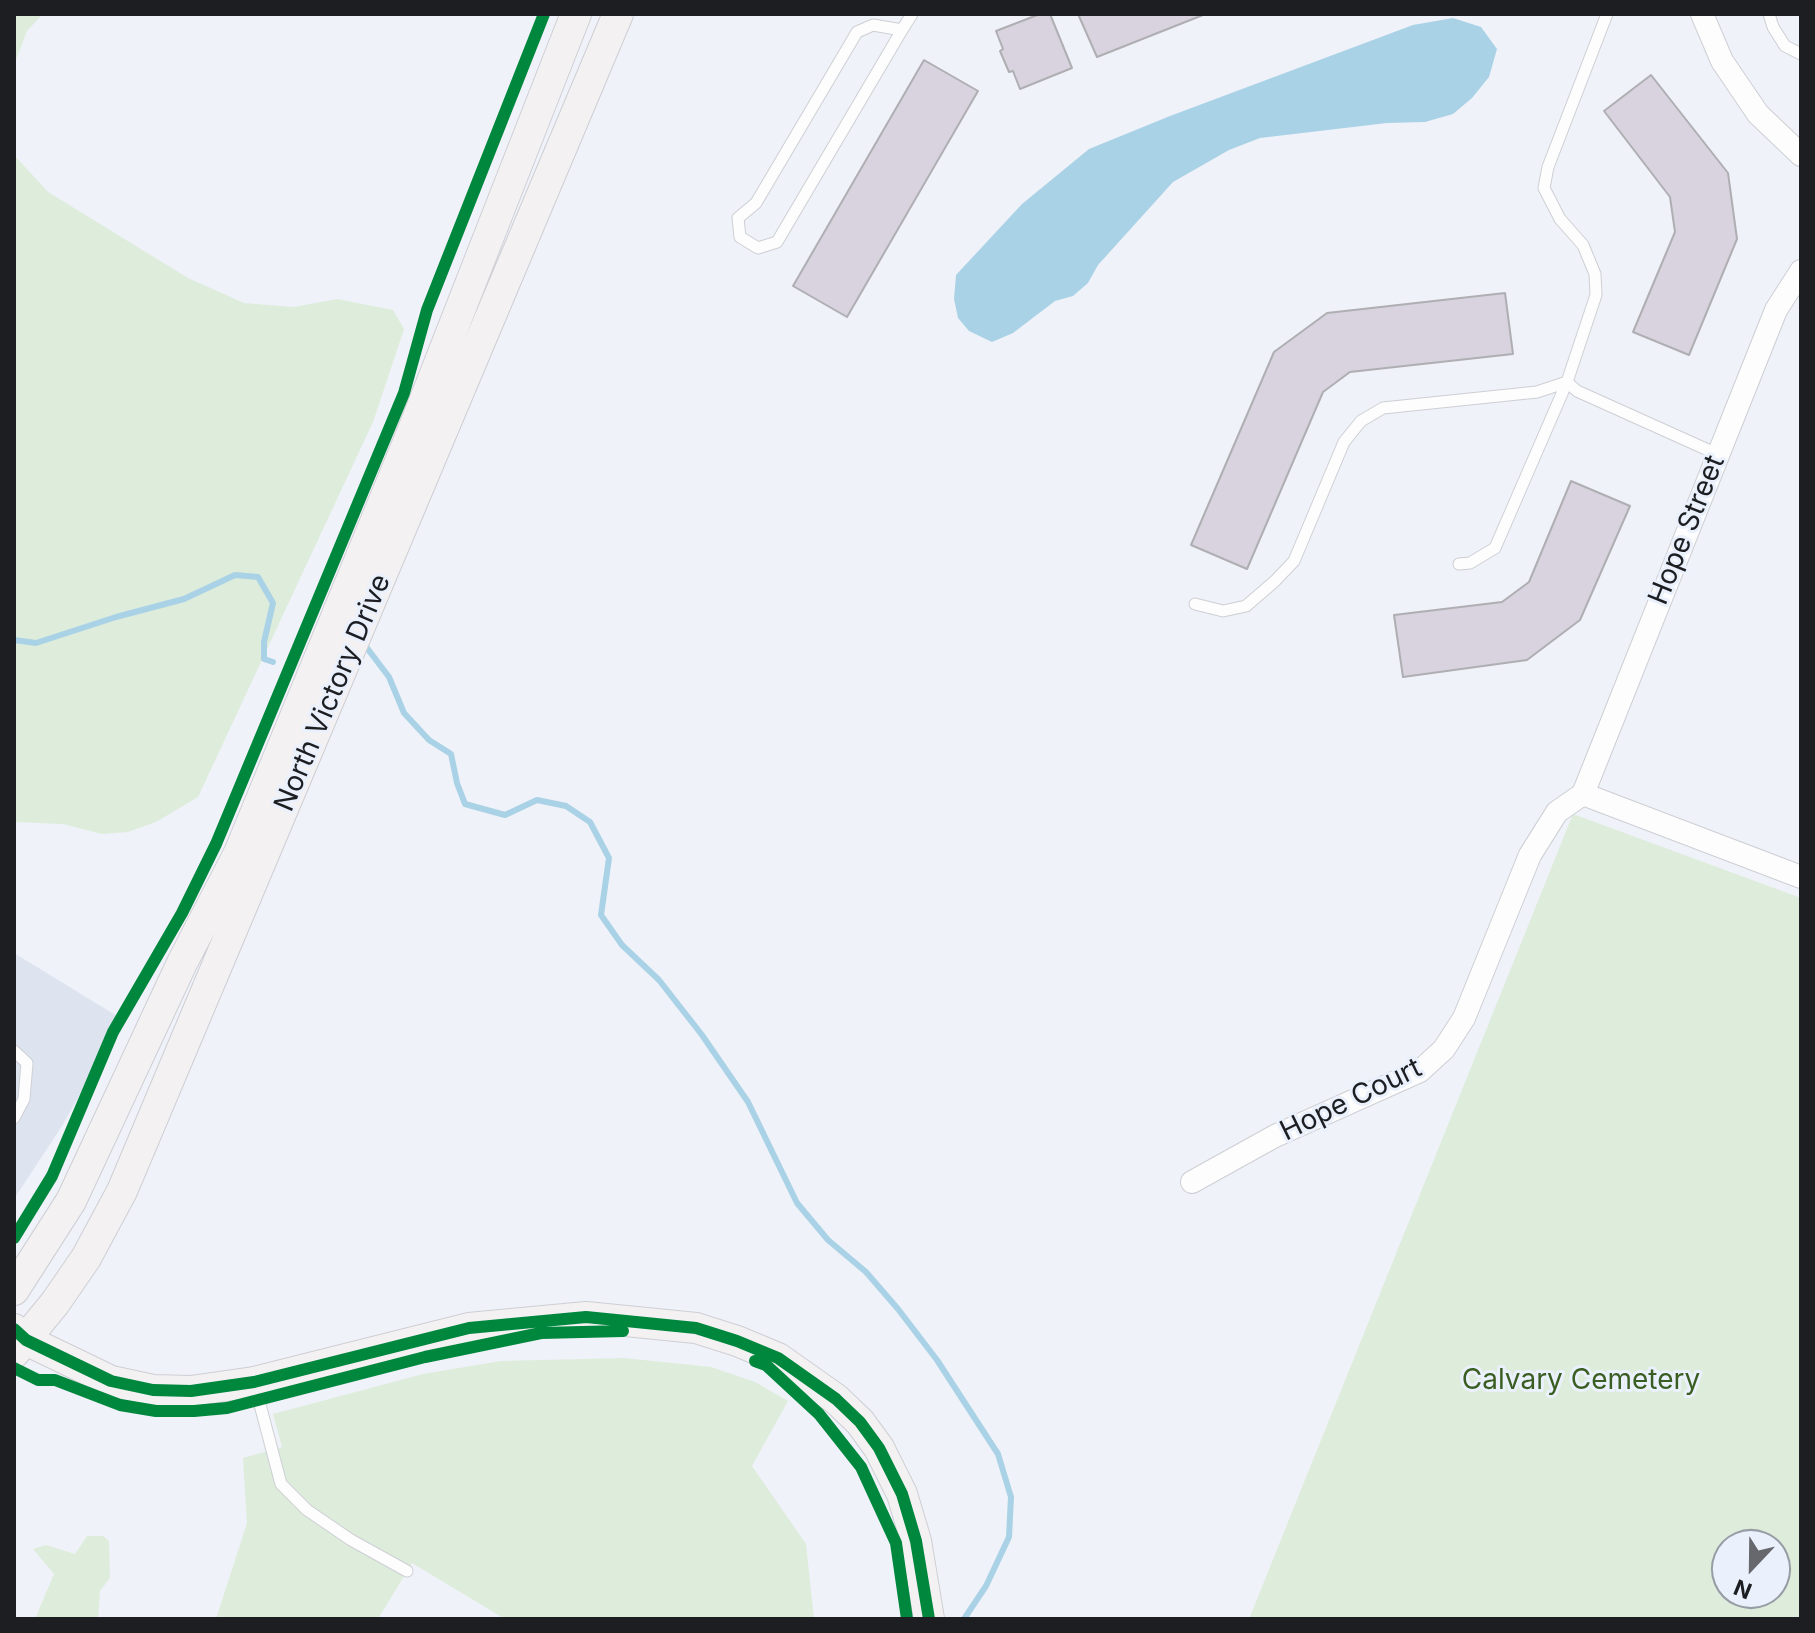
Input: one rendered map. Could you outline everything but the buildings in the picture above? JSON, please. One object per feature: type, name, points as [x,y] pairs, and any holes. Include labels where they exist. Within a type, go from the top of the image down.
[{"type":"main road","name":"North Victory Drive","points":[[424,441],[576,14]]},
{"type":"main road","name":"North Victory Drive","points":[[18,1341],[86,1258],[122,1191],[250,858],[424,441],[618,14]]},
{"type":"main road","name":"North Victory Drive","points":[[14,1290],[71,1201],[182,963],[250,858]]},
{"type":"main road","points":[[18,1341],[85,1370],[138,1388],[191,1391],[254,1382],[469,1328],[586,1317],[696,1328],[778,1358],[836,1399],[860,1422],[879,1448],[902,1494],[916,1541],[929,1619]]},
{"type":"street","points":[[1702,14],[1722,61],[1758,114],[1801,155]]},
{"type":"street","name":"Hope Street","points":[[1583,794],[1776,310],[1801,271]]},
{"type":"street","points":[[1583,794],[1801,877]]},
{"type":"street","name":"Hope Court","points":[[1192,1182],[1275,1136],[1420,1071],[1444,1049],[1464,1018],[1530,855],[1557,812],[1583,794]]},
{"type":"lane","points":[[902,30],[873,25],[857,32],[756,203],[738,218],[740,237],[758,248],[777,242],[912,14]]},
{"type":"lane","points":[[1459,564],[1470,563],[1495,548],[1567,382],[1596,295],[1595,274],[1583,245],[1560,219],[1544,188],[1548,167],[1607,14]]},
{"type":"lane","points":[[1769,14],[1785,46],[1801,54]]},
{"type":"lane","points":[[1567,382],[1577,391],[1717,454]]},
{"type":"lane","points":[[1195,604],[1223,611],[1246,606],[1294,561],[1344,442],[1361,421],[1383,408],[1537,392],[1567,382]]},
{"type":"lane","points":[[14,1051],[27,1063],[24,1099],[14,1118]]},
{"type":"lane","points":[[14,1078],[25,1088]]},
{"type":"lane","points":[[254,1382],[281,1484],[307,1510],[351,1540],[407,1571]]},
{"type":"shaded area","points":[[14,953],[122,1019],[62,1126],[14,1199]]},
{"type":"green space","points":[[14,14],[43,14],[27,31],[14,65]]},
{"type":"green space","points":[[14,155],[48,192],[188,278],[244,303],[294,307],[337,299],[393,310],[404,329],[373,422],[198,797],[156,822],[128,832],[102,834],[63,824],[14,822]]},
{"type":"green space","name":"Calvary Cemetery","points":[[1573,814],[1801,898],[1801,1619],[1249,1619]]},
{"type":"green space","points":[[624,1358],[711,1367],[755,1382],[788,1401],[752,1466],[806,1544],[814,1619],[505,1619],[412,1563],[378,1619],[216,1619],[247,1523],[243,1458],[282,1447],[273,1414],[423,1374],[501,1361]]},
{"type":"green space","points":[[87,1536],[103,1536],[109,1541],[110,1578],[100,1591],[98,1619],[35,1619],[54,1574],[33,1549],[46,1545],[75,1554]]},
{"type":"water","points":[[1453,18],[1481,27],[1497,49],[1489,77],[1472,98],[1453,114],[1425,122],[1387,123],[1260,138],[1229,150],[1173,182],[1098,265],[1088,283],[1073,296],[1055,301],[1013,333],[992,342],[969,331],[958,318],[954,299],[956,275],[1022,204],[1089,149],[1413,25]]},
{"type":"waterway","points":[[14,640],[36,643],[184,599],[235,575],[258,577],[273,603],[264,642],[264,659],[273,662]]},
{"type":"waterway","points":[[367,648],[389,677],[404,713],[429,740],[451,754],[465,804],[505,815],[537,800],[566,806],[590,822],[609,858],[601,915],[622,945],[659,980],[748,1102],[797,1203],[828,1240],[866,1272],[898,1309],[937,1360],[998,1454],[1011,1497],[1009,1537],[986,1586],[964,1619]]},
{"type":"cycle path","points":[[14,1238],[52,1176],[113,1032],[182,913],[216,844],[404,393],[427,310],[544,14]]},
{"type":"cycle path","points":[[14,1329],[26,1340],[111,1381],[153,1390],[191,1391],[254,1382],[469,1328],[586,1317],[696,1328],[778,1358],[836,1399],[860,1422],[879,1448],[902,1494],[916,1541],[929,1619]]},
{"type":"cycle path","points":[[14,1368],[38,1380],[55,1380],[120,1405],[156,1411],[194,1411],[227,1408],[425,1357],[541,1333],[623,1331]]},
{"type":"cycle path","points":[[755,1361],[766,1365],[819,1414],[861,1467],[896,1543],[907,1619]]}]
